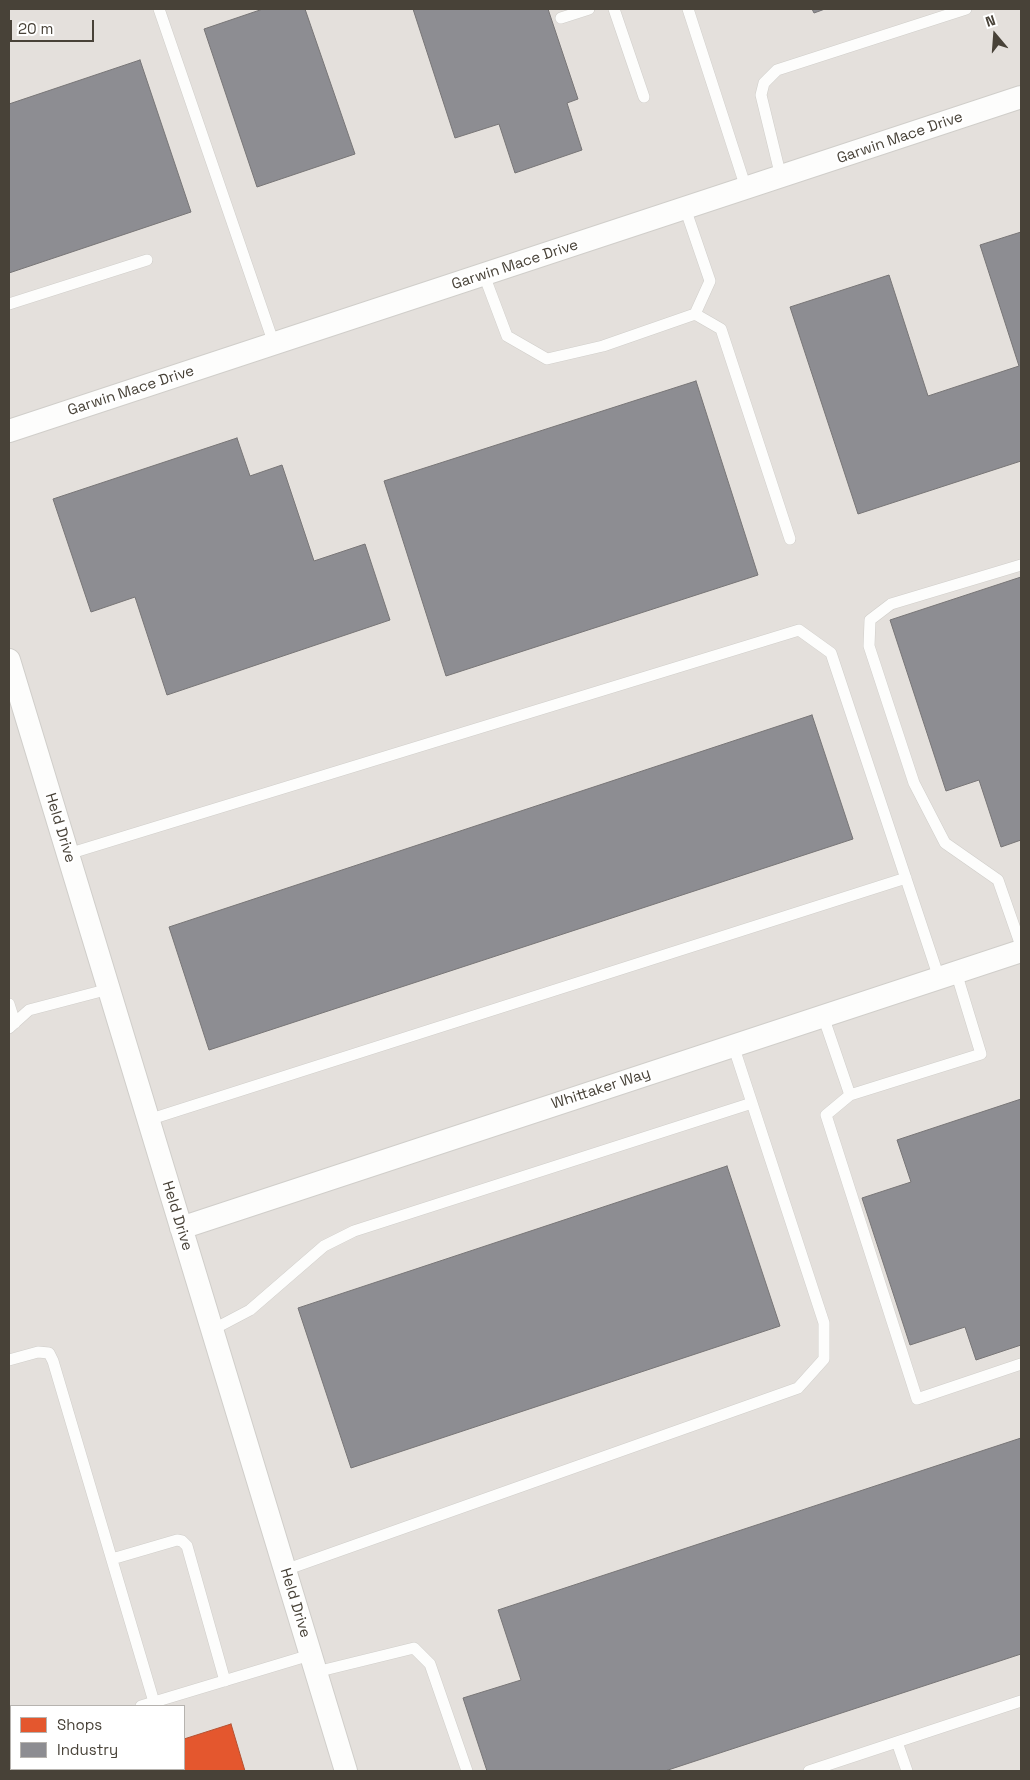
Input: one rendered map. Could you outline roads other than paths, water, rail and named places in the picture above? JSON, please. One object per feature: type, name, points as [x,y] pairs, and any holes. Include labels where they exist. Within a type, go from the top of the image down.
[{"type":"street","name":"Garwin Mace Drive","points":[[9,431],[1021,98]]},
{"type":"street","name":"Held Drive","points":[[9,660],[346,1771]]},
{"type":"street","name":"Whittaker Way","points":[[181,1228],[1021,951]]},
{"type":"lane","points":[[159,9],[274,344]]},
{"type":"lane","points":[[562,18],[589,9]]},
{"type":"lane","points":[[614,9],[644,97]]},
{"type":"lane","points":[[688,9],[746,188]]},
{"type":"lane","points":[[780,177],[761,95],[764,83],[777,70],[966,9]]},
{"type":"lane","points":[[484,275],[507,336],[547,359],[603,346],[695,314],[710,281],[685,208]]},
{"type":"lane","points":[[9,304],[147,260]]},
{"type":"lane","points":[[695,314],[721,329],[790,539]]},
{"type":"lane","points":[[1021,566],[891,604],[870,620],[869,646],[914,783],[945,843],[998,880],[1021,946]]},
{"type":"lane","points":[[68,854],[799,630],[831,653],[906,878],[981,1054],[850,1095],[826,1115],[917,1400],[1021,1364]]},
{"type":"lane","points":[[148,1120],[906,878]]},
{"type":"lane","points":[[12,1026],[29,1010],[109,989]]},
{"type":"lane","points":[[9,1004],[12,1026]]},
{"type":"lane","points":[[823,1016],[850,1095]]},
{"type":"lane","points":[[285,1570],[798,1388],[824,1359],[824,1323],[733,1046]]},
{"type":"lane","points":[[212,1330],[250,1310],[324,1246],[354,1231],[752,1103]]},
{"type":"lane","points":[[9,1360],[38,1352],[49,1353],[54,1361],[154,1702]]},
{"type":"lane","points":[[112,1559],[177,1540],[182,1541],[187,1546],[225,1681]]},
{"type":"lane","points":[[144,1705],[225,1681],[313,1664],[414,1648],[430,1664],[467,1771]]},
{"type":"lane","points":[[809,1771],[1021,1701]]},
{"type":"lane","points":[[897,1742],[907,1771]]}]
